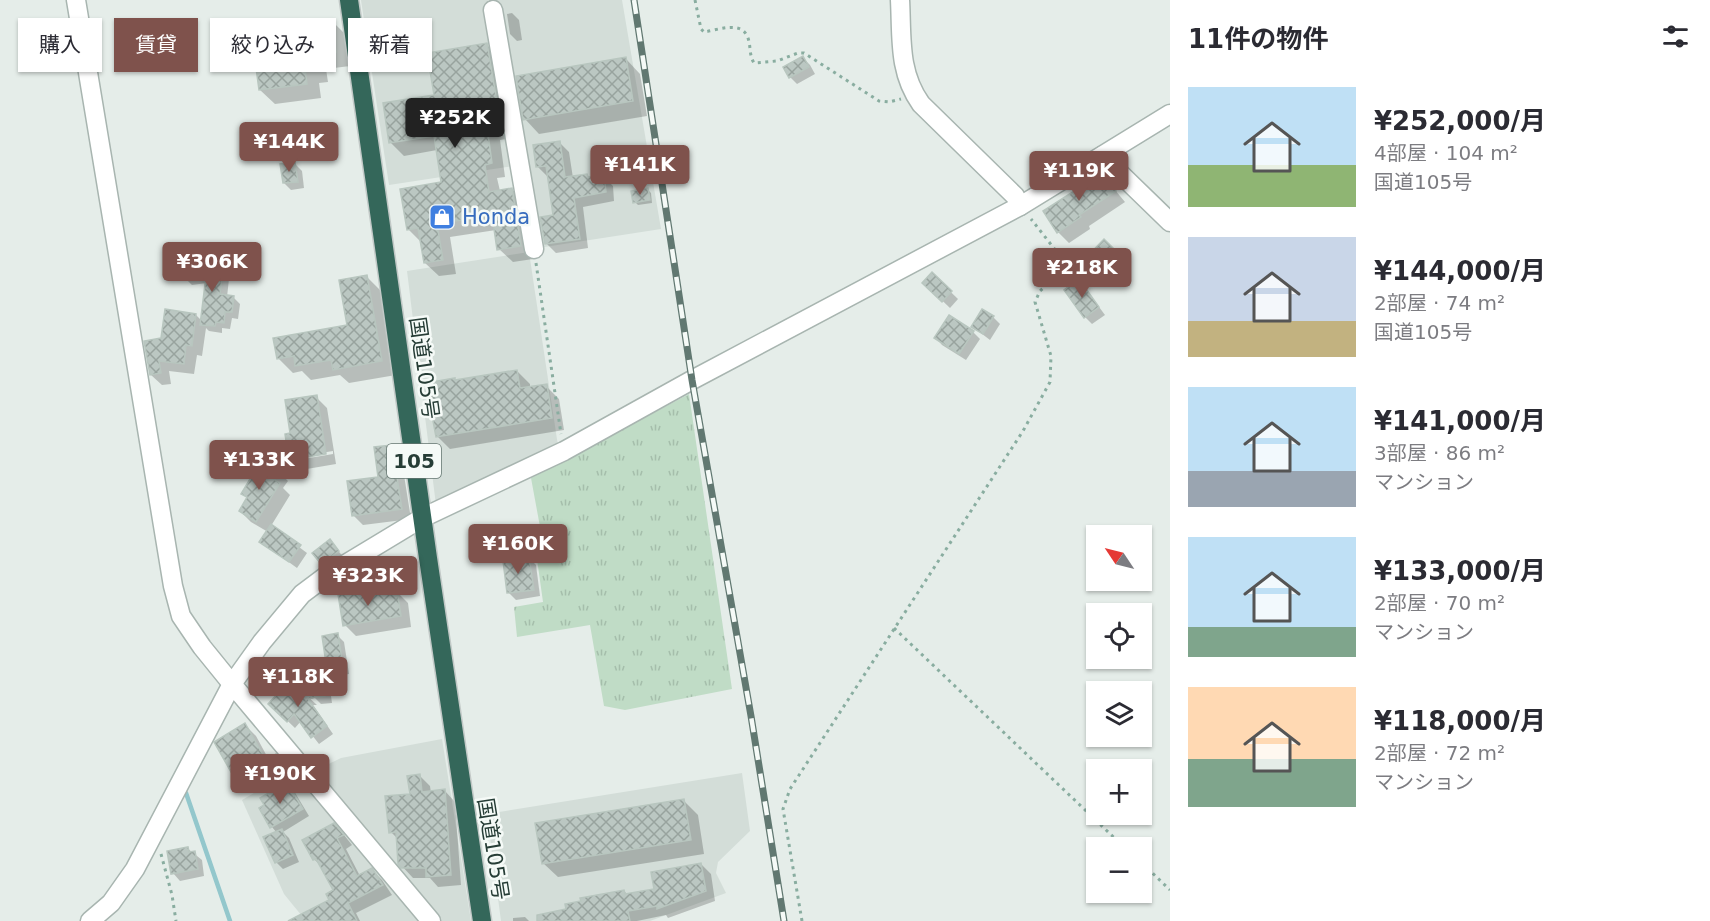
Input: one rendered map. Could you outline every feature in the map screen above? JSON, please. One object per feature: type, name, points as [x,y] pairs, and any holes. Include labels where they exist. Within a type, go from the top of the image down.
[{"type":"highway","name":"国道105号","points":[[350,0],[422,518],[482,921]]},
{"type":"street","points":[[76,0],[173,586],[181,616],[232,684],[431,921]]},
{"type":"street","points":[[900,0],[903,66],[914,94],[921,104],[1015,196],[1020,206]]},
{"type":"street","points":[[493,10],[534,249]]},
{"type":"street","points":[[90,921],[111,903],[135,869],[232,684],[261,642],[302,594],[326,576],[422,518],[564,451],[692,380],[1020,206],[1170,114]]},
{"type":"street","points":[[1102,156],[1170,222]]},
{"type":"path","points":[[694,0],[700,29],[704,32],[737,27],[743,30],[748,37],[754,63],[777,61],[804,53],[879,101],[900,100],[914,94]]},
{"type":"path","points":[[802,921],[783,809],[790,789],[1023,431],[1050,382],[1051,356],[1035,302],[1040,291],[1057,275],[1064,261],[1020,206]]},
{"type":"path","points":[[534,249],[564,451]]},
{"type":"path","points":[[894,628],[1113,837]]},
{"type":"path","points":[[149,844],[161,852],[176,921]]},
{"type":"path","points":[[1152,873],[1170,890]]},
{"type":"shaded area","points":[[361,0],[488,0],[513,166],[389,185],[372,72],[432,72],[432,18],[364,18]]},
{"type":"shaded area","points":[[495,0],[622,0],[661,229],[538,248]]},
{"type":"shaded area","points":[[529,252],[558,446],[436,505],[407,271]]},
{"type":"shaded area","points":[[442,739],[471,921],[438,921],[312,772],[341,758]]},
{"type":"shaded area","points":[[296,768],[423,921],[306,921],[284,894],[242,800]]},
{"type":"shaded area","points":[[742,773],[750,831],[718,862],[716,873],[726,893],[650,921],[501,921],[487,814]]},
{"type":"green space","points":[[689,394],[732,689],[625,710],[604,706],[590,625],[517,637],[514,607],[543,602],[535,545],[543,543],[531,478]]},
{"type":"building","points":[[487,43],[501,125],[487,127],[492,163],[485,165],[489,192],[512,188],[521,246],[497,250],[492,215],[437,224],[443,260],[424,263],[418,228],[407,230],[400,189],[441,182],[434,136],[389,143],[383,103],[434,95],[430,72],[432,72],[432,52]]},
{"type":"building","points":[[803,56],[809,67],[789,78],[783,67]]},
{"type":"building","points":[[626,57],[633,101],[523,120],[516,76]]},
{"type":"building","points":[[257,72],[305,72],[307,84],[259,90]]},
{"type":"building","points":[[560,141],[565,177],[587,174],[588,177],[604,175],[606,192],[574,198],[580,239],[545,244],[540,217],[553,215],[546,166],[536,167],[533,145]]},
{"type":"building","points":[[295,162],[298,182],[283,183],[280,164]]},
{"type":"building","points":[[1101,170],[1116,191],[1079,215],[1081,217],[1057,233],[1043,211],[1090,181],[1088,178]]},
{"type":"building","points":[[648,188],[650,200],[633,203],[631,191]]},
{"type":"building","points":[[1104,239],[1117,252],[1095,275],[1082,262]]},
{"type":"building","points":[[224,261],[220,294],[234,296],[232,312],[225,312],[224,323],[216,322],[215,326],[200,325],[206,276],[184,279],[182,268]]},
{"type":"building","points":[[932,272],[952,291],[942,302],[922,283]]},
{"type":"building","points":[[367,275],[382,361],[333,370],[331,360],[295,366],[294,356],[277,359],[273,338],[347,325],[339,280]]},
{"type":"building","points":[[1079,279],[1099,307],[1084,318],[1064,290]]},
{"type":"building","points":[[165,309],[196,314],[192,346],[186,345],[184,364],[159,361],[161,373],[150,375],[144,341],[161,338]]},
{"type":"building","points":[[982,309],[994,316],[983,334],[971,327]]},
{"type":"building","points":[[949,315],[974,331],[959,354],[934,338]]},
{"type":"building","points":[[517,370],[520,388],[547,384],[552,418],[436,437],[426,383]]},
{"type":"building","points":[[317,395],[326,454],[289,460],[285,434],[290,433],[285,400]]},
{"type":"building","points":[[392,445],[402,509],[352,516],[347,481],[378,477],[374,447]]},
{"type":"building","points":[[262,459],[278,469],[272,478],[280,483],[256,522],[239,511],[247,497],[241,494]]},
{"type":"building","points":[[271,524],[301,545],[289,562],[259,542]]},
{"type":"building","points":[[330,539],[339,551],[321,564],[312,553]]},
{"type":"building","points":[[529,557],[534,590],[507,593],[503,561]]},
{"type":"building","points":[[368,589],[369,595],[397,590],[401,616],[343,626],[338,594]]},
{"type":"building","points":[[338,633],[343,667],[327,670],[322,636]]},
{"type":"building","points":[[321,667],[325,696],[312,698],[308,669]]},
{"type":"building","points":[[291,679],[312,698],[308,699],[327,726],[311,738],[294,714],[287,722],[268,704]]},
{"type":"building","points":[[245,723],[263,755],[231,772],[214,742]]},
{"type":"building","points":[[276,754],[286,767],[272,776],[263,763]]},
{"type":"building","points":[[420,774],[422,792],[445,789],[451,875],[426,877],[426,868],[401,868],[398,864],[396,832],[389,833],[385,796],[410,794],[407,776]]},
{"type":"building","points":[[287,782],[303,809],[270,828],[259,808],[264,805],[260,798]]},
{"type":"building","points":[[684,799],[691,840],[542,864],[535,823]]},
{"type":"building","points":[[334,823],[344,835],[337,838],[357,876],[372,868],[383,885],[348,903],[357,921],[288,921],[329,900],[326,894],[333,890],[316,859],[313,860],[302,840]]},
{"type":"building","points":[[282,829],[293,855],[275,863],[263,837]]},
{"type":"building","points":[[188,847],[189,852],[195,851],[198,869],[171,874],[167,851]]},
{"type":"building","points":[[701,863],[706,891],[657,909],[657,906],[628,911],[630,921],[537,921],[537,915],[566,909],[565,904],[581,901],[580,898],[624,890],[625,894],[654,889],[651,872]]},
{"type":"waterway","points":[[186,793],[230,921]]},
{"type":"railway","points":[[634,0],[692,380],[751,716],[784,921]]},
{"type":"place","name":"Honda","points":[[442,217]]}]
